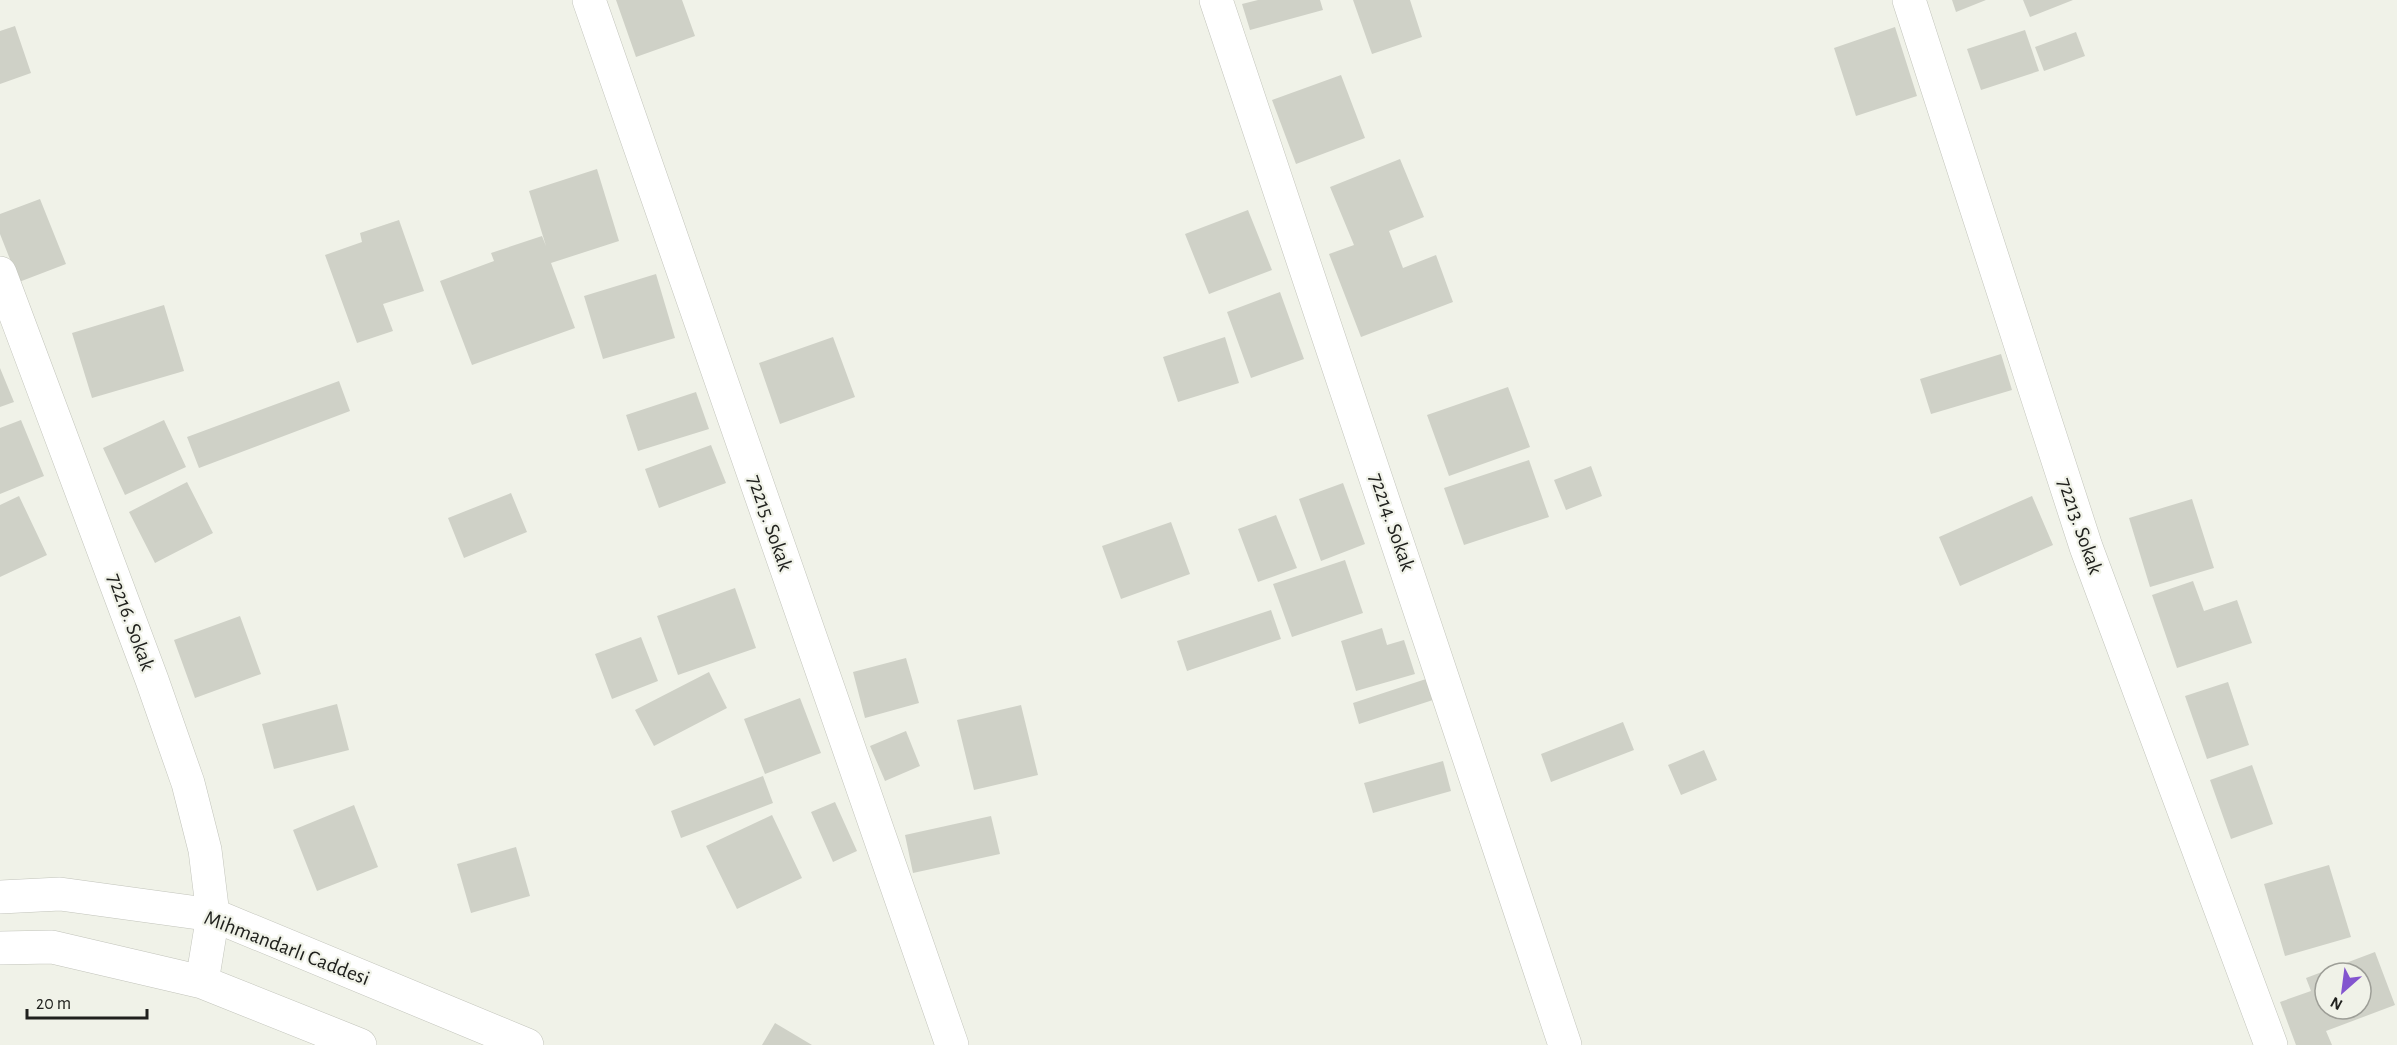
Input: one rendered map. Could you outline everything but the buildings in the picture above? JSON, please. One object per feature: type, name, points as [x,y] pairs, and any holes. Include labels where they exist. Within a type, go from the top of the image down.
[{"type":"street","name":"72215. Sokak","points":[[589,0],[952,1045]]},
{"type":"street","name":"72214. Sokak","points":[[1216,0],[1565,1045]]},
{"type":"street","name":"72213. Sokak","points":[[1909,0],[2086,548],[2271,1045]]},
{"type":"street","name":"72216. Sokak","points":[[0,273],[152,680],[188,783],[205,850],[213,915],[202,982]]},
{"type":"street","name":"Mihmandarlı Caddesi","points":[[0,897],[60,894],[213,915],[526,1045]]},
{"type":"street","points":[[0,948],[52,947],[202,982],[360,1045]]}]
